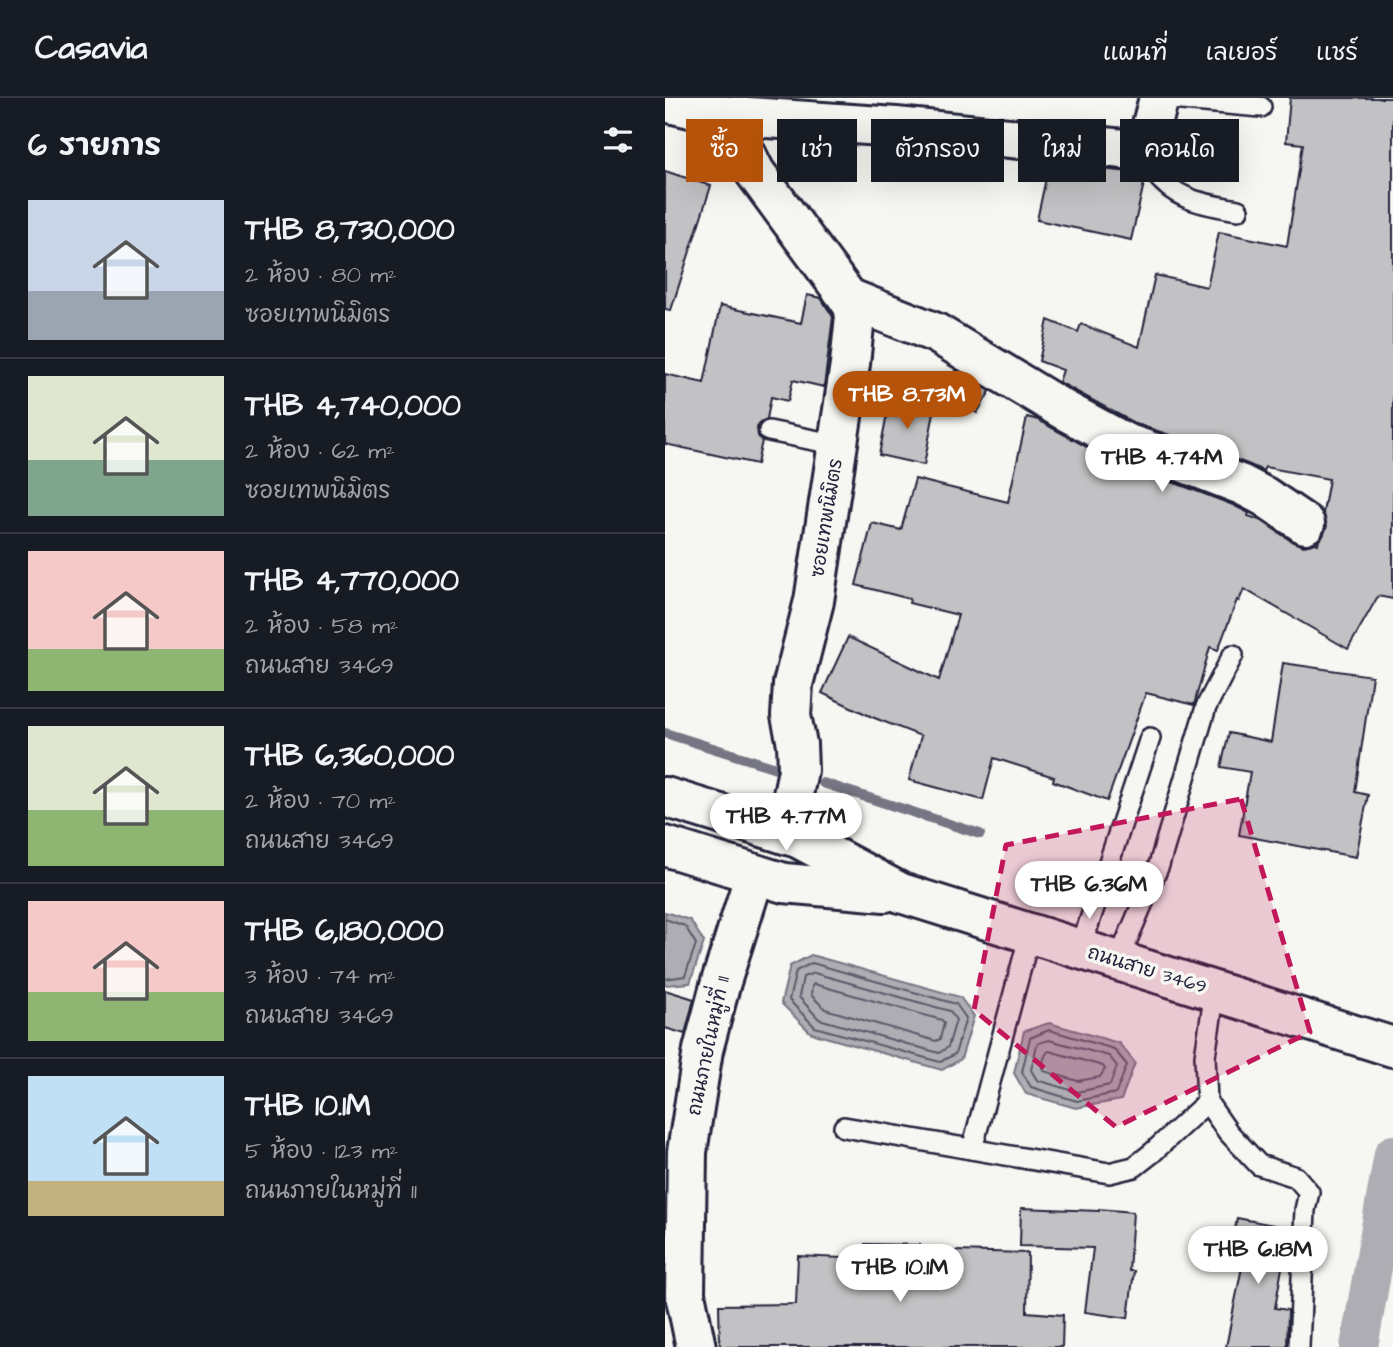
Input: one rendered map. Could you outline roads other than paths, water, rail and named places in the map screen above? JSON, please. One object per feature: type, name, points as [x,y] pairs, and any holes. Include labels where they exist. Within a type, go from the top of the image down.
[{"type":"street","points":[[1153,119],[1159,98]]},
{"type":"street","points":[[665,102],[721,115],[896,127],[1120,149]]},
{"type":"street","name":"ซอยเทพนิมิตร","points":[[721,115],[734,130],[755,172],[848,298],[855,316],[814,601],[793,684],[790,716],[797,744],[798,770],[785,834]]},
{"type":"street","points":[[848,298],[936,333],[1062,409],[1125,443],[1242,485],[1305,524]]},
{"type":"street","name":"ถนนสาย 3469","points":[[665,797],[798,838],[901,893],[1393,1047]]},
{"type":"street","name":"ถนนสาย 3469","points":[[665,846],[784,883],[901,893]]},
{"type":"street","name":"ถนนภายในหมู่ที่ 11","points":[[696,1347],[685,1294],[687,1152],[703,1050],[755,874]]},
{"type":"lane","points":[[1159,98],[1261,107]]},
{"type":"lane","points":[[1164,182],[1192,201],[1238,210]]},
{"type":"lane","points":[[769,431],[838,445]]},
{"type":"lane","points":[[1118,961],[1159,865],[1206,707],[1233,655]]},
{"type":"lane","points":[[1080,950],[1150,738]]},
{"type":"lane","points":[[972,1149],[1030,934]]},
{"type":"lane","points":[[1215,991],[1205,1056],[1207,1102],[1228,1132],[1259,1165],[1296,1177],[1309,1192],[1305,1210],[1299,1347]]},
{"type":"lane","points":[[844,1126],[1109,1173],[1134,1167],[1207,1102]]},
{"type":"water","points":[[665,912],[690,920],[704,942],[690,983],[665,985]]},
{"type":"water","points":[[811,955],[960,997],[974,1016],[961,1059],[942,1070],[811,1033],[781,1003],[790,966]]},
{"type":"water","points":[[1049,1023],[1119,1043],[1135,1063],[1121,1100],[1076,1108],[1026,1094],[1014,1073],[1024,1031]]},
{"type":"waterway","points":[[665,733],[779,769]]},
{"type":"waterway","points":[[823,783],[980,834]]},
{"type":"waterway","points":[[1359,1347],[1393,1154]]}]
